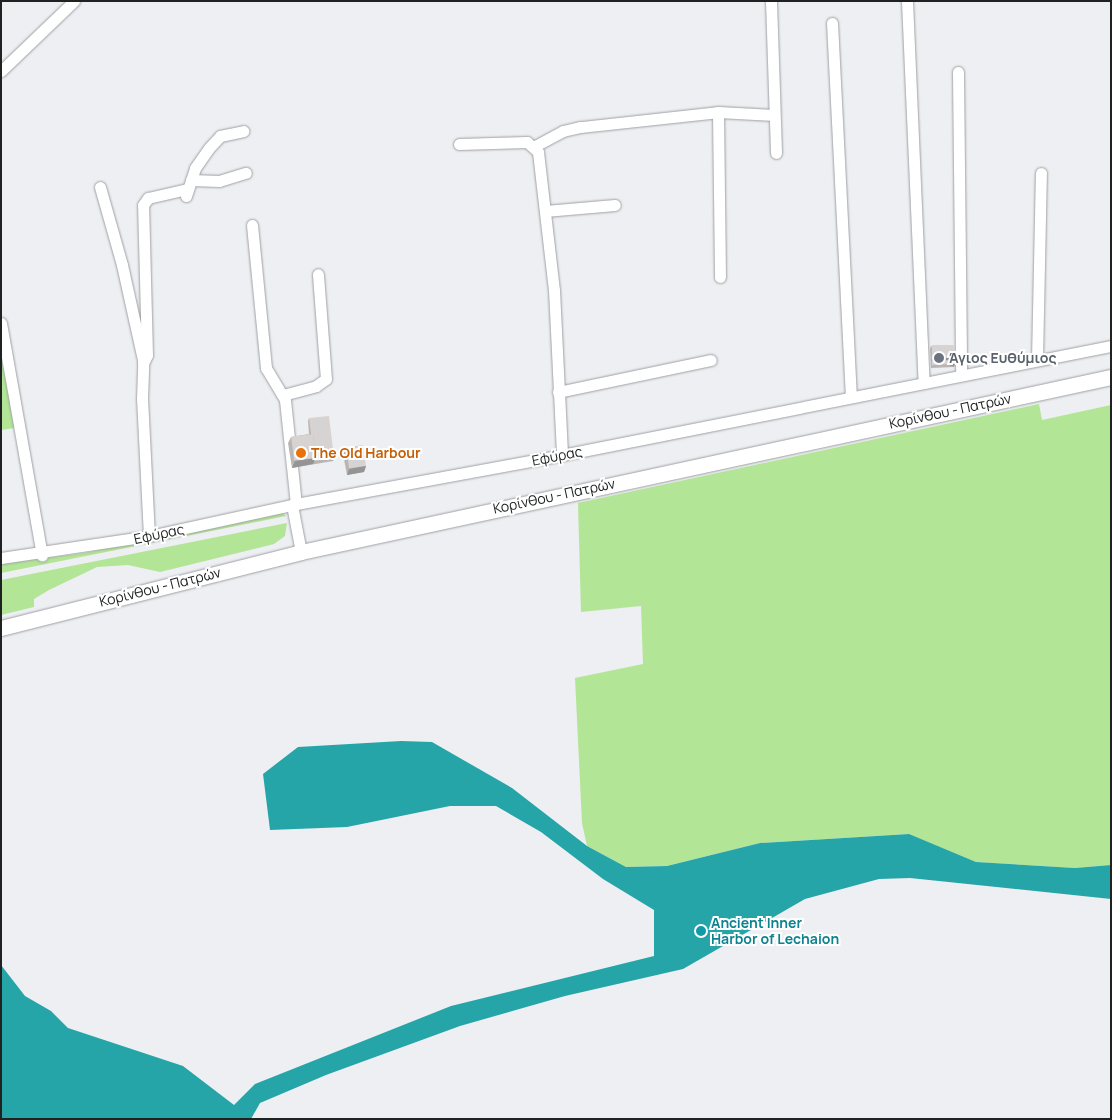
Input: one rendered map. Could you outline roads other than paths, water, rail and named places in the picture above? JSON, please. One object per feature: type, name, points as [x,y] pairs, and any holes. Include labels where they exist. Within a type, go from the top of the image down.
[{"type":"main road","name":"Κορίνθου - Πατρών","points":[[1,628],[301,552],[1111,377]]},
{"type":"street","points":[[1,71],[74,1]]},
{"type":"street","points":[[771,1],[776,153]]},
{"type":"street","points":[[908,1],[924,383]]},
{"type":"street","points":[[832,23],[851,396]]},
{"type":"street","points":[[958,72],[961,375]]},
{"type":"street","points":[[459,144],[510,141],[535,146],[563,132],[582,126],[718,112],[774,115]]},
{"type":"street","points":[[718,112],[720,277]]},
{"type":"street","points":[[188,189],[195,168],[220,136],[242,132]]},
{"type":"street","points":[[535,146],[554,290],[562,455]]},
{"type":"street","points":[[143,363],[147,354],[143,205],[148,198],[246,173]]},
{"type":"street","points":[[1037,360],[1041,173]]},
{"type":"street","points":[[100,187],[122,265],[143,363],[149,536]]},
{"type":"street","points":[[545,211],[615,205]]},
{"type":"street","points":[[252,225],[266,368],[283,395],[301,552]]},
{"type":"street","points":[[283,395],[316,386],[326,379],[318,274]]},
{"type":"street","points":[[1,323],[42,555]]},
{"type":"street","name":"Εφύρας","points":[[1,558],[42,555],[149,536],[294,504],[562,455],[851,396],[1111,346]]},
{"type":"street","points":[[558,392],[711,360]]},
{"type":"water","name":"Ancient Inner Harbor of Lechaion","points":[[401,741],[432,742],[512,788],[587,846],[626,867],[667,866],[760,843],[909,834],[976,862],[1075,868],[1111,865],[1111,899],[910,878],[879,879],[805,899],[683,969],[565,996],[460,1026],[326,1075],[260,1103],[251,1119],[1,1119],[1,965],[25,996],[51,1011],[68,1028],[183,1066],[234,1105],[255,1084],[451,1006],[654,956],[654,910],[603,879],[541,832],[496,806],[450,806],[347,827],[270,830],[263,774],[298,747]]},
{"type":"place","name":"Άγιος Ευθύμιος","points":[[939,358]]},
{"type":"place","name":"The Old Harbour","points":[[301,453]]},
{"type":"place","name":"Ancient Inner Harbor of Lechaion","points":[[701,931]]}]
